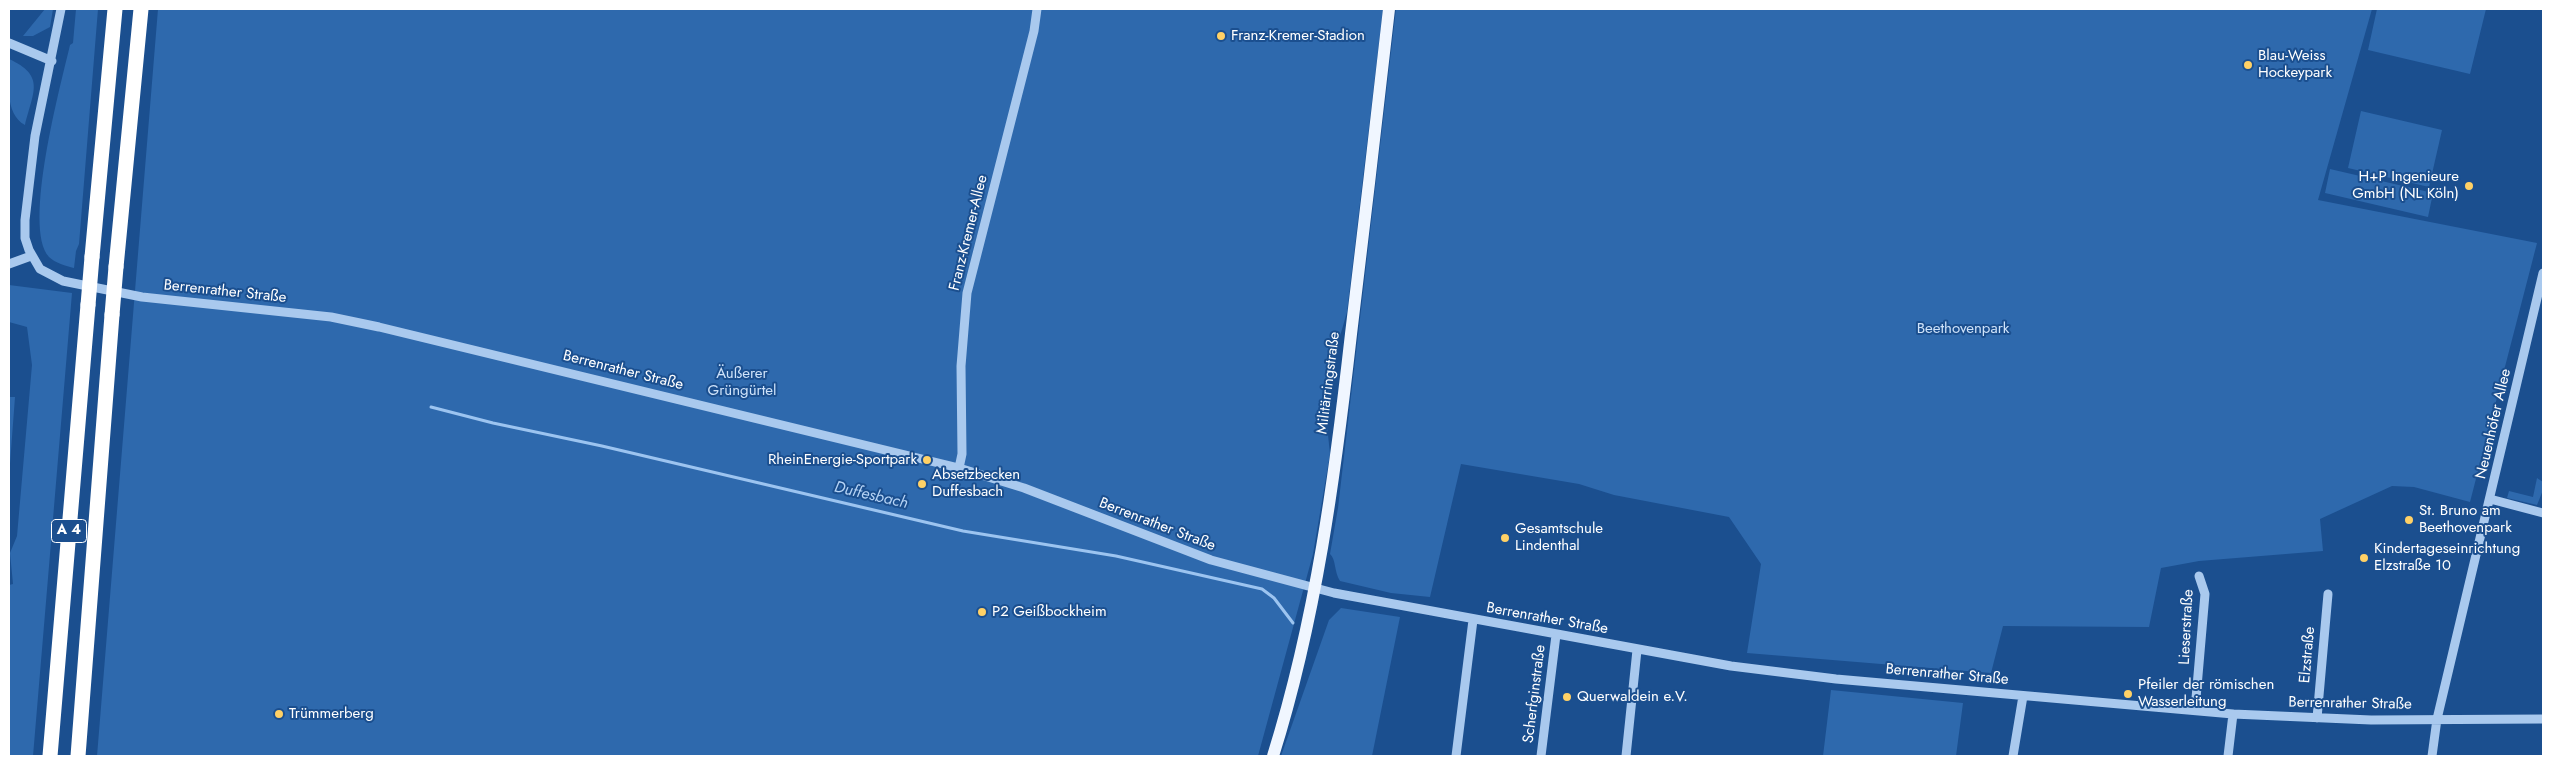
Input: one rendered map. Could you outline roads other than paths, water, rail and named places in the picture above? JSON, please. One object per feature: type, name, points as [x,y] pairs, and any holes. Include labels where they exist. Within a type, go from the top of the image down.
[{"type":"highway","name":"A 4","points":[[50,756],[115,9]]},
{"type":"highway","name":"A 4","points":[[78,756],[116,267],[141,9]]},
{"type":"main road","name":"Militärringstraße","points":[[1273,756],[1287,709],[1315,588],[1337,459],[1389,9]]},
{"type":"street","name":"Berrenrather Straße","points":[[61,9],[52,61],[35,136],[24,231],[31,256],[48,274],[63,281],[142,296],[331,317],[379,327],[959,468],[1021,487],[1211,560],[1315,588],[1473,620],[1638,650],[1739,667],[2023,696],[2233,714],[2317,718],[2543,718]]},
{"type":"street","name":"Franz-Kremer-Allee","points":[[959,468],[962,454],[961,366],[967,293],[1034,31],[1037,9]]},
{"type":"street","points":[[9,43],[52,61]]},
{"type":"street","points":[[9,264],[31,256]]},
{"type":"street","name":"Neuenhöfer Allee","points":[[2432,756],[2437,719],[2543,273]]},
{"type":"street","points":[[2490,499],[2543,513]]},
{"type":"street","name":"Lieserstraße","points":[[2195,710],[2206,594],[2199,576]]},
{"type":"street","name":"Elzstraße","points":[[2317,718],[2328,594]]},
{"type":"street","points":[[1456,756],[1473,620]]},
{"type":"street","name":"Scherfginstraße","points":[[1541,756],[1556,635]]},
{"type":"street","points":[[1626,756],[1638,650]]},
{"type":"street","points":[[2014,756],[2023,696]]},
{"type":"street","points":[[2228,756],[2233,714]]},
{"type":"waterway","name":"Duffesbach","points":[[431,407],[493,423],[602,446],[963,531],[1116,556],[1262,589],[1274,598],[1293,623]]},
{"type":"place","name":"Franz-Kremer-Stadion","points":[[1221,36]]},
{"type":"place","name":"Blau-Weiss Hockeypark","points":[[2248,65]]},
{"type":"place","name":"H+P Ingenieure GmbH (NL Köln)","points":[[2469,186]]},
{"type":"place","name":"RheinEnergie-Sportpark","points":[[927,460]]},
{"type":"place","name":"Absetzbecken Duffesbach","points":[[922,484]]},
{"type":"place","name":"St. Bruno am Beethovenpark","points":[[2409,520]]},
{"type":"place","name":"Gesamtschule Lindenthal","points":[[1505,538]]},
{"type":"place","name":"Kindertageseinrichtung Elzstraße 10","points":[[2364,558]]},
{"type":"place","name":"P2 Geißbockheim","points":[[982,612]]},
{"type":"place","name":"Pfeiler der römischen Wasserleitung","points":[[2128,694]]},
{"type":"place","name":"Querwaldein e.V.","points":[[1567,697]]},
{"type":"place","name":"Trümmerberg","points":[[279,714]]},
{"type":"park label","name":"Beethovenpark","points":[[1963,329]]},
{"type":"park label","name":"Äußerer Grüngürtel","points":[[742,382]]}]
